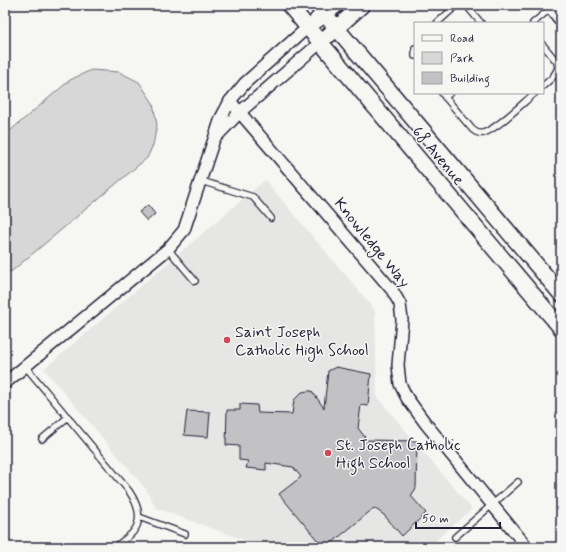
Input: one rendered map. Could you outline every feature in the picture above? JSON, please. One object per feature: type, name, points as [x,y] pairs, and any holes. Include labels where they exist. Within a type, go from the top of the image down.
[{"type":"main road","name":"68 Avenue","points":[[289,5],[561,328]]},
{"type":"main road","points":[[321,42],[362,5]]},
{"type":"main road","name":"68 Avenue","points":[[326,8],[337,28],[561,294]]},
{"type":"main road","points":[[308,27],[326,8]]},
{"type":"street","points":[[5,383],[168,248],[184,230],[221,118],[230,101],[245,83],[308,27]]},
{"type":"street","points":[[214,139],[240,112],[321,42]]},
{"type":"street","name":"Knowledge Way","points":[[230,101],[392,290],[400,304],[402,320],[398,365],[400,384],[407,398],[426,424],[527,547]]},
{"type":"lane","points":[[438,22],[457,5]]},
{"type":"lane","points":[[466,5],[480,22]]},
{"type":"lane","points":[[535,22],[555,10]]},
{"type":"lane","points":[[544,46],[557,62],[558,68],[553,77],[544,85]]},
{"type":"lane","points":[[444,95],[472,129],[476,133],[481,133],[493,128],[534,94]]},
{"type":"lane","points":[[201,181],[253,197],[270,218]]},
{"type":"lane","points":[[168,248],[195,281]]},
{"type":"lane","points":[[25,366],[129,490],[137,502],[139,517],[133,532],[115,547]]},
{"type":"lane","points":[[42,439],[68,417]]},
{"type":"lane","points":[[455,537],[518,482]]},
{"type":"lane","points":[[139,517],[185,534]]},
{"type":"shaded area","name":"Saint Joseph Catholic High School","points":[[265,180],[375,310],[377,397],[472,509],[428,547],[263,547],[156,508],[146,489],[44,369]]},
{"type":"green space","points":[[91,70],[119,72],[139,82],[153,103],[157,125],[153,145],[147,158],[12,271],[5,273],[5,135],[70,80]]},
{"type":"building","points":[[148,205],[155,214],[147,221],[139,212]]},
{"type":"building","name":"St. Joseph Catholic High School","points":[[336,367],[371,374],[368,406],[361,405],[358,428],[367,440],[417,441],[416,488],[411,496],[426,513],[402,536],[384,515],[374,508],[327,547],[323,547],[279,494],[301,477],[293,467],[266,463],[266,470],[246,468],[248,461],[239,460],[239,446],[226,445],[227,410],[240,410],[240,404],[257,405],[258,413],[292,414],[294,400],[302,392],[308,391],[312,391],[324,408],[328,371]]},
{"type":"building","points":[[187,411],[210,412],[208,437],[184,435]]},
{"type":"place","name":"Saint Joseph Catholic High School","points":[[227,340]]},
{"type":"place","name":"St. Joseph Catholic High School","points":[[328,453]]}]
